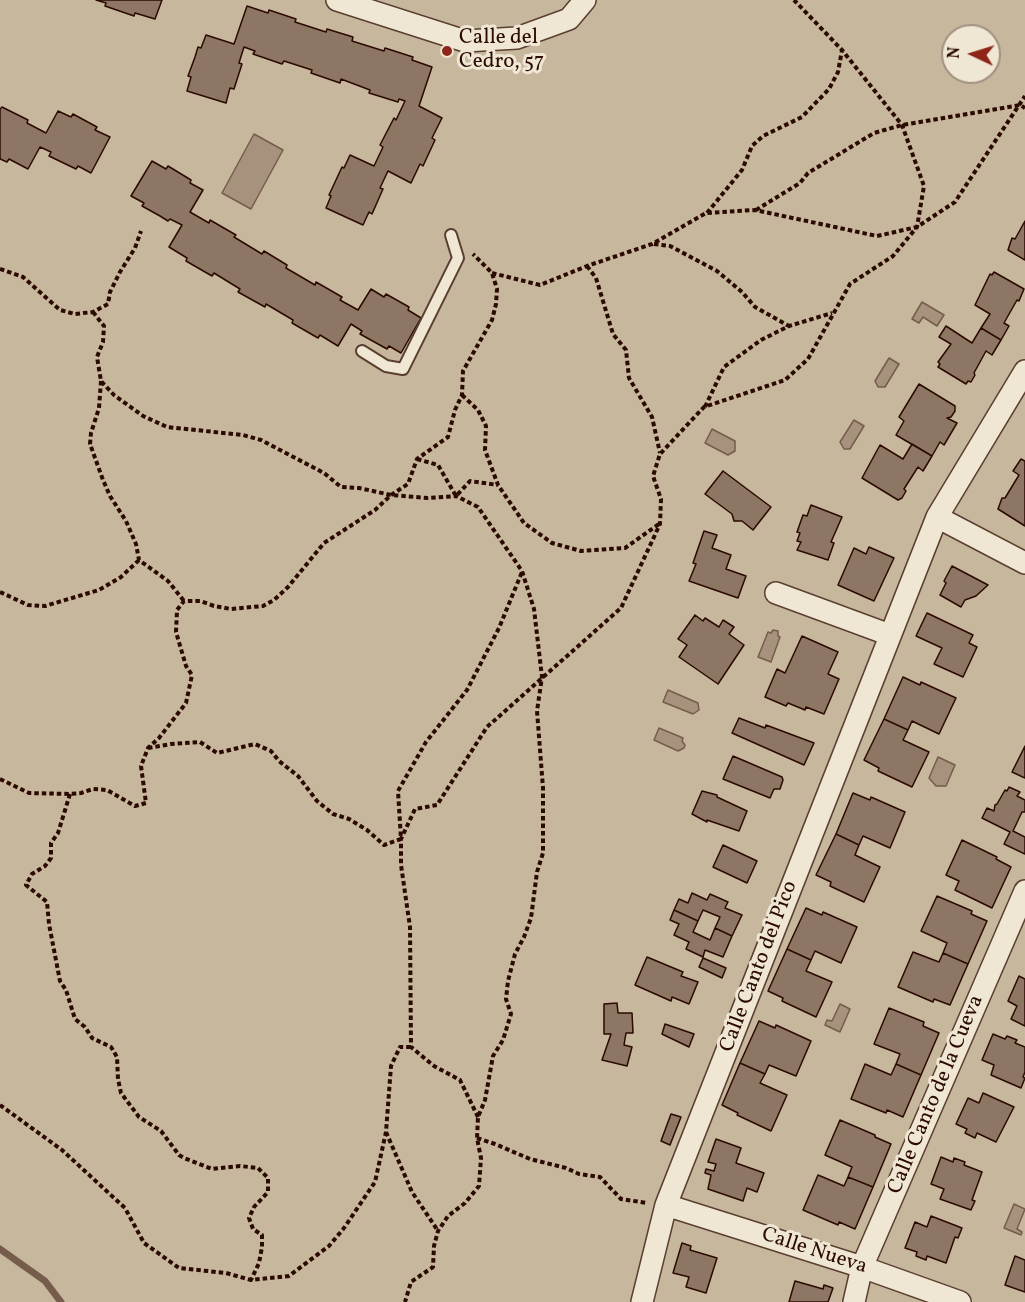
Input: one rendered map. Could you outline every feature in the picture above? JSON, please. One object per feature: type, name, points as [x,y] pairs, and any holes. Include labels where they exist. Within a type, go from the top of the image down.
[{"type":"street","points":[[337,0],[465,41],[517,38],[569,19],[585,0]]},
{"type":"street","name":"Calle Canto del Pico","points":[[642,1302],[666,1205],[937,517],[1025,371]]},
{"type":"street","points":[[937,517],[1025,563]]},
{"type":"street","points":[[776,593],[891,635]]},
{"type":"street","name":"Calle Canto de la Cueva","points":[[854,1302],[862,1267],[1025,891]]},
{"type":"street","name":"Calle Nueva","points":[[666,1205],[862,1267],[960,1302]]},
{"type":"lane","points":[[362,351],[386,366],[403,369],[458,258],[451,235]]},
{"type":"path","points":[[794,0],[842,50],[902,125],[924,186],[917,226]]},
{"type":"path","points":[[451,235],[492,273],[540,285],[652,244],[706,213],[742,170],[752,146],[763,136],[802,117],[829,89],[838,72],[842,50]]},
{"type":"path","points":[[704,407],[785,380],[808,359],[850,284],[892,256],[917,226],[955,202],[1025,96]]},
{"type":"path","points":[[755,210],[800,183],[808,173],[874,133],[902,125],[1020,105],[1025,108]]},
{"type":"path","points":[[706,213],[755,210],[877,236],[917,226]]},
{"type":"path","points":[[0,269],[23,277],[60,310],[75,314],[93,312],[108,304],[110,292],[135,249],[141,231]]},
{"type":"path","points":[[652,244],[670,246],[717,271],[742,292],[754,307],[789,326]]},
{"type":"path","points":[[148,748],[200,742],[217,753],[255,744],[271,751],[279,761],[298,776],[317,801],[333,814],[350,819],[384,845],[401,838],[415,809],[437,805],[487,728],[621,609],[660,524],[661,499],[654,476],[660,454],[652,417],[629,378],[626,350],[613,334],[596,278],[587,266]]},
{"type":"path","points":[[0,779],[29,793],[70,794],[93,789],[107,790],[135,806],[146,803],[141,766],[148,748],[159,738],[186,703],[192,675],[186,666],[176,632],[177,610],[184,602],[200,601],[231,609],[264,606],[288,587],[324,543],[375,510],[391,495],[408,484],[417,459],[448,437],[455,410],[462,395],[463,371],[492,320],[497,289],[492,273]]},
{"type":"path","points":[[93,312],[104,326],[103,342],[97,357],[101,381],[99,408],[90,444],[110,496],[126,521],[136,544],[139,560],[168,580],[184,602]]},
{"type":"path","points":[[660,454],[704,407],[724,367],[760,340],[789,326],[833,313]]},
{"type":"path","points":[[101,381],[128,406],[167,427],[243,435],[261,440],[324,473],[341,487],[428,498],[456,496],[478,507],[522,571],[534,609],[542,677],[537,711],[543,788],[543,853],[537,872],[531,918],[515,954],[508,981],[506,999],[511,1014],[503,1040],[493,1056],[485,1100],[478,1117],[477,1138],[481,1158],[479,1186],[465,1203],[448,1216],[438,1232],[434,1246],[433,1267],[411,1282],[405,1302]]},
{"type":"path","points":[[462,395],[478,410],[486,426],[485,450],[498,485],[524,523],[552,543],[581,551],[625,548],[660,524]]},
{"type":"path","points":[[417,459],[438,465],[456,496]]},
{"type":"path","points":[[456,496],[470,481],[498,485]]},
{"type":"path","points":[[0,592],[28,605],[45,606],[99,590],[121,577],[139,560]]},
{"type":"path","points":[[411,1047],[410,927],[401,866],[398,791],[426,741],[467,690],[500,628],[522,571]]},
{"type":"path","points":[[70,794],[58,833],[51,843],[51,858],[45,866],[32,874],[26,885],[47,902],[60,981],[66,990],[75,1019],[85,1027],[92,1038],[111,1047],[117,1057],[121,1093],[139,1117],[161,1131],[179,1155],[212,1168],[240,1166],[258,1168],[268,1178],[268,1192],[254,1206],[249,1218],[253,1229],[262,1235],[259,1263],[251,1280]]},
{"type":"path","points":[[0,1105],[62,1150],[102,1186],[125,1208],[144,1243],[179,1268],[226,1273],[251,1280],[289,1276],[329,1246],[375,1182],[386,1132],[391,1066],[400,1047],[411,1047],[434,1066],[460,1080],[478,1117]]},
{"type":"path","points":[[386,1132],[412,1192],[438,1232]]},
{"type":"path","points":[[477,1138],[530,1159],[566,1168],[579,1174],[600,1177],[621,1199],[666,1205]]},
{"type":"shaded area","points":[[0,0],[1025,0],[1025,1302],[0,1302]]},
{"type":"shaded area","points":[[254,134],[283,150],[251,209],[222,193]]},
{"type":"shaded area","points":[[922,302],[944,315],[937,326],[923,317],[919,323],[912,319]]},
{"type":"shaded area","points":[[889,358],[899,364],[885,387],[878,387],[875,381]]},
{"type":"shaded area","points":[[854,420],[864,426],[850,449],[844,449],[840,442]]},
{"type":"shaded area","points":[[712,429],[735,441],[735,451],[728,455],[705,443]]},
{"type":"shaded area","points":[[773,630],[778,631],[780,637],[771,662],[758,657],[768,632],[771,633]]},
{"type":"shaded area","points":[[668,690],[698,703],[699,710],[693,714],[663,702]]},
{"type":"shaded area","points":[[659,728],[683,738],[684,748],[678,751],[654,740]]},
{"type":"shaded area","points":[[938,757],[955,765],[946,786],[936,786],[929,778]]},
{"type":"shaded area","points":[[840,1004],[850,1009],[840,1032],[825,1025],[827,1020],[832,1021]]},
{"type":"shaded area","points":[[1014,1204],[1025,1209],[1017,1229],[1022,1232],[1021,1235],[1004,1228]]},
{"type":"building","points":[[96,0],[162,0],[155,19],[135,13],[134,16],[105,6],[106,3]]},
{"type":"building","points":[[247,6],[268,13],[269,10],[296,19],[295,22],[326,32],[327,29],[353,37],[352,41],[413,57],[412,60],[432,67],[419,106],[442,118],[432,138],[435,140],[423,166],[420,164],[411,183],[388,171],[372,214],[369,212],[363,225],[326,208],[331,196],[329,195],[350,155],[374,166],[383,147],[380,145],[405,101],[399,99],[398,102],[369,93],[370,90],[341,79],[340,83],[311,73],[312,70],[284,61],[282,64],[253,54],[255,51],[244,47],[239,63],[242,64],[234,89],[230,88],[226,103],[187,91],[191,77],[188,76],[198,47],[201,48],[206,35],[234,44]]},
{"type":"building","points":[[2,107],[28,120],[27,123],[46,133],[58,111],[71,117],[73,114],[97,127],[95,130],[110,137],[91,173],[78,166],[76,169],[49,156],[51,152],[40,147],[28,169],[9,159],[7,162],[0,159],[0,109]]},
{"type":"building","points":[[152,161],[166,169],[168,166],[203,190],[190,212],[236,235],[234,237],[262,254],[264,251],[287,265],[286,268],[342,297],[340,300],[358,310],[371,289],[384,297],[386,294],[409,307],[408,310],[421,318],[401,353],[389,346],[387,349],[360,334],[362,331],[351,324],[338,346],[320,335],[318,338],[266,304],[265,307],[238,292],[240,289],[214,273],[212,276],[186,261],[187,258],[169,247],[182,225],[170,219],[168,221],[142,206],[144,203],[131,196]]},
{"type":"building","points":[[1025,221],[1025,260],[1008,250],[1012,238],[1015,239]]},
{"type":"building","points":[[994,272],[1024,289],[1004,323],[1009,326],[1001,340],[981,328],[990,314],[975,305],[990,274]]},
{"type":"building","points":[[946,326],[972,343],[981,328],[1001,340],[992,355],[986,351],[971,382],[968,381],[966,384],[938,367],[940,364],[938,362],[951,344],[939,337]]},
{"type":"building","points":[[919,384],[955,406],[951,417],[947,418],[957,423],[944,445],[940,442],[932,456],[896,435],[904,421],[899,417]]},
{"type":"building","points":[[912,444],[932,456],[923,471],[918,467],[904,489],[906,491],[902,498],[898,500],[862,478],[880,445],[903,459]]},
{"type":"building","points":[[1021,459],[1025,461],[1025,526],[998,509],[1002,498],[1005,498],[1019,475],[1013,471]]},
{"type":"building","points":[[723,471],[771,507],[753,530],[742,521],[734,521],[732,514],[705,494]]},
{"type":"building","points":[[811,505],[842,517],[831,542],[834,543],[828,560],[797,550],[801,542],[797,541],[800,533],[797,532],[803,515],[807,516]]},
{"type":"building","points":[[704,531],[717,535],[712,548],[731,555],[726,569],[746,576],[738,598],[689,581],[696,564],[693,563]]},
{"type":"building","points":[[869,547],[894,558],[874,601],[838,585],[854,548],[866,554]]},
{"type":"building","points":[[952,566],[988,585],[976,596],[965,600],[961,607],[940,595]]},
{"type":"building","points":[[927,613],[973,635],[969,643],[977,647],[963,677],[934,664],[942,648],[916,636]]},
{"type":"building","points":[[695,615],[719,627],[723,620],[734,627],[729,634],[744,645],[718,684],[679,657],[687,645],[678,639]]},
{"type":"building","points":[[802,636],[838,652],[828,674],[839,679],[824,714],[788,703],[786,706],[765,697],[777,669],[785,673]]},
{"type":"building","points":[[903,677],[920,685],[921,682],[956,698],[939,734],[912,721],[908,730],[884,719]]},
{"type":"building","points":[[739,718],[765,728],[766,725],[814,743],[804,765],[732,733]]},
{"type":"building","points":[[884,719],[908,730],[903,740],[929,752],[912,787],[878,771],[879,768],[864,760]]},
{"type":"building","points":[[1025,746],[1025,778],[1012,772]]},
{"type":"building","points":[[733,756],[782,777],[780,789],[774,789],[770,798],[723,779]]},
{"type":"building","points":[[1009,787],[1020,792],[1017,796],[1025,800],[1025,812],[1022,812],[1013,831],[1025,837],[1025,854],[1004,844],[1010,832],[982,818],[987,808],[994,811],[995,805]]},
{"type":"building","points":[[702,791],[717,795],[747,811],[739,831],[707,820],[707,822],[692,814]]},
{"type":"building","points":[[853,793],[870,800],[871,797],[905,812],[890,848],[863,836],[859,845],[836,834]]},
{"type":"building","points":[[836,834],[859,845],[855,855],[880,867],[864,902],[830,886],[831,882],[816,875]]},
{"type":"building","points":[[962,840],[997,857],[996,859],[1011,867],[992,908],[955,890],[959,881],[946,875]]},
{"type":"building","points":[[723,845],[757,861],[747,883],[713,867]]},
{"type":"building","points":[[692,893],[707,900],[710,894],[728,902],[725,908],[742,915],[732,936],[715,928],[720,917],[703,910],[698,921],[674,910],[679,899],[688,903]]},
{"type":"building","points":[[937,896],[972,911],[971,914],[987,921],[968,964],[943,953],[947,943],[921,931]]},
{"type":"building","points":[[806,908],[822,915],[823,912],[857,927],[841,963],[815,951],[811,960],[787,949]]},
{"type":"building","points":[[674,910],[698,921],[693,932],[710,940],[715,928],[732,936],[723,957],[705,950],[703,957],[686,949],[689,942],[674,935],[679,924],[670,920]]},
{"type":"building","points":[[787,949],[811,960],[806,971],[832,982],[816,1017],[782,1001],[783,998],[768,991]]},
{"type":"building","points":[[913,952],[939,962],[943,953],[968,964],[950,1005],[934,999],[933,1002],[898,987]]},
{"type":"building","points":[[647,957],[683,972],[681,976],[698,982],[689,1004],[672,997],[671,1001],[635,985]]},
{"type":"building","points":[[703,958],[726,968],[722,978],[699,967]]},
{"type":"building","points":[[1019,976],[1025,979],[1025,1026],[1011,1019],[1017,1006],[1008,1001]]},
{"type":"building","points":[[617,1003],[618,1013],[632,1013],[633,1033],[626,1033],[624,1045],[632,1047],[627,1066],[602,1060],[611,1034],[604,1034],[604,1004]]},
{"type":"building","points":[[889,1008],[924,1022],[923,1026],[939,1033],[921,1075],[896,1064],[900,1054],[874,1044]]},
{"type":"building","points":[[759,1021],[775,1028],[776,1025],[811,1041],[796,1076],[769,1065],[765,1074],[740,1063]]},
{"type":"building","points":[[665,1024],[694,1034],[689,1047],[662,1034]]},
{"type":"building","points":[[993,1034],[1005,1039],[1007,1036],[1017,1040],[1015,1043],[1025,1047],[1023,1077],[1025,1078],[1021,1088],[991,1075],[994,1065],[982,1060]]},
{"type":"building","points":[[740,1063],[765,1074],[760,1083],[787,1095],[771,1131],[737,1115],[738,1113],[722,1105]]},
{"type":"building","points":[[865,1064],[891,1075],[896,1064],[921,1075],[903,1117],[851,1099]]},
{"type":"building","points":[[983,1093],[1014,1107],[996,1142],[977,1133],[975,1138],[965,1133],[967,1129],[956,1124],[968,1098],[979,1103]]},
{"type":"building","points":[[671,1114],[681,1117],[670,1145],[661,1141]]},
{"type":"building","points":[[840,1120],[891,1144],[873,1187],[848,1177],[852,1167],[825,1155]]},
{"type":"building","points":[[716,1139],[741,1148],[736,1163],[764,1173],[757,1192],[747,1188],[743,1201],[708,1189],[711,1175],[705,1173],[706,1169],[714,1171],[716,1164],[708,1162]]},
{"type":"building","points":[[941,1157],[953,1162],[954,1158],[965,1162],[964,1165],[982,1172],[972,1200],[975,1201],[971,1210],[940,1199],[944,1189],[931,1184]]},
{"type":"building","points":[[818,1175],[844,1186],[848,1177],[873,1187],[855,1229],[839,1222],[838,1225],[803,1210]]},
{"type":"building","points":[[931,1216],[962,1228],[958,1238],[955,1237],[946,1263],[927,1256],[926,1260],[916,1256],[917,1252],[905,1248],[915,1222],[927,1227]]},
{"type":"building","points":[[682,1243],[691,1246],[690,1250],[717,1258],[706,1293],[686,1287],[689,1277],[673,1273]]},
{"type":"building","points":[[1015,1256],[1025,1260],[1025,1292],[1005,1285]]},
{"type":"building","points":[[795,1281],[823,1289],[824,1285],[833,1288],[828,1302],[789,1302]]},
{"type":"waterway","points":[[0,1249],[45,1281],[61,1302]]},
{"type":"place","name":"Calle del Cedro, 57","points":[[447,51]]}]
